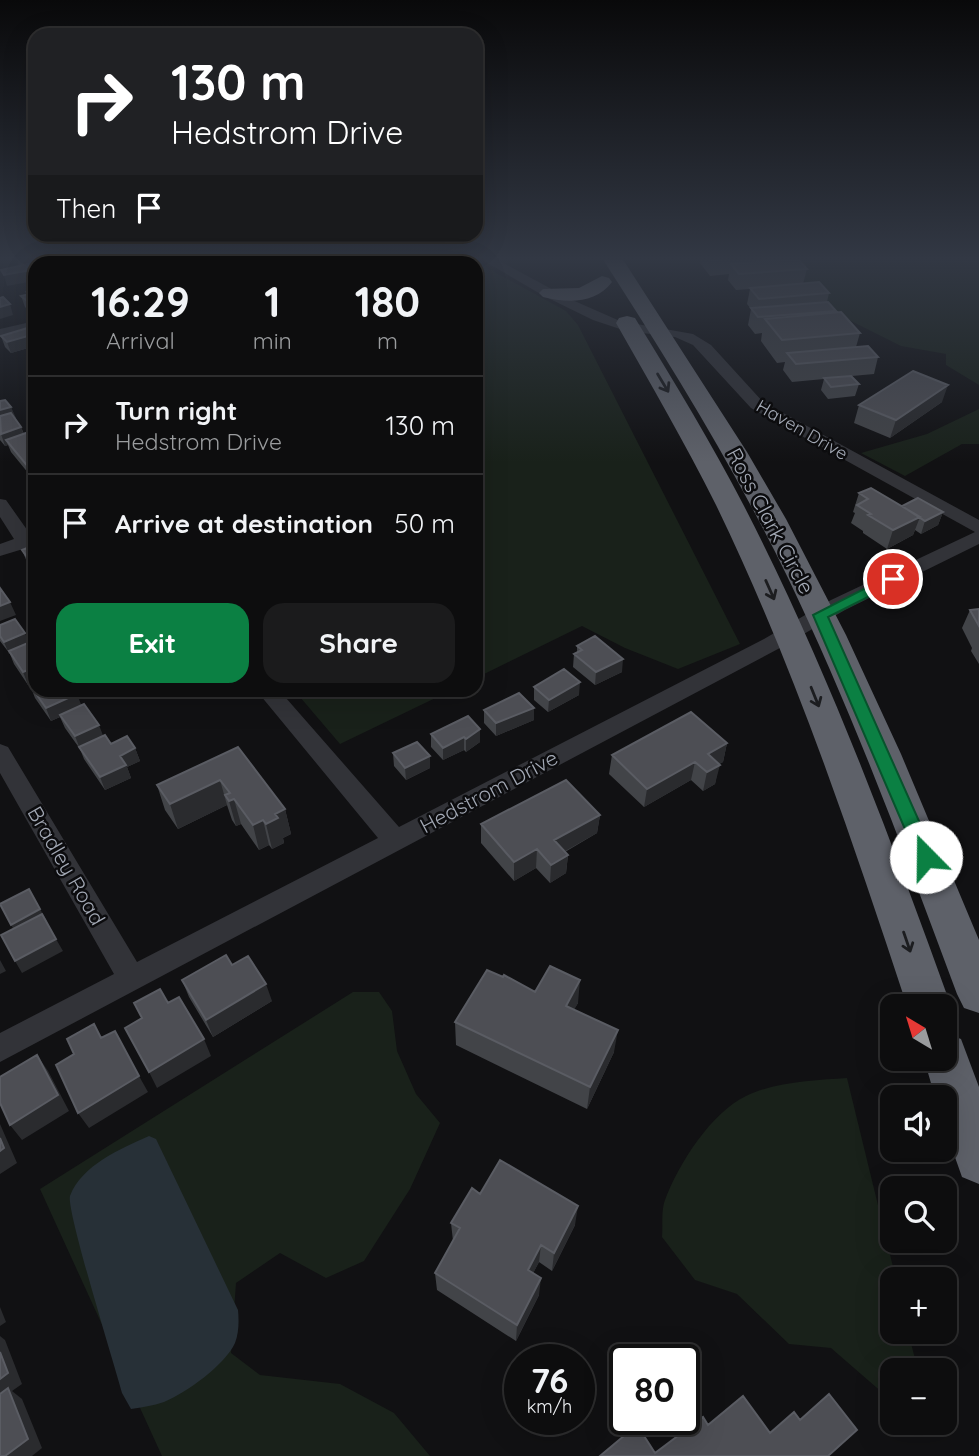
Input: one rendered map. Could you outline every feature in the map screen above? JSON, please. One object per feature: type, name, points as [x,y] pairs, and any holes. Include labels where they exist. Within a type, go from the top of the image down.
[{"type":"highway","name":"Ross Clark Circle","points":[[642,326],[742,530],[805,624],[897,787],[979,995]]},
{"type":"highway","name":"Ross Clark Circle","points":[[805,624],[853,791],[925,994]]},
{"type":"highway","points":[[950,1071],[979,1160]]},
{"type":"street","points":[[0,332],[28,326]]},
{"type":"street","name":"Haven Drive","points":[[632,326],[683,334],[700,343],[741,392],[757,405],[979,528]]},
{"type":"street","points":[[0,504],[28,538]]},
{"type":"street","name":"Hedstrom Drive","points":[[0,1048],[805,624],[979,537]]},
{"type":"street","points":[[0,550],[28,541]]},
{"type":"street","points":[[273,697],[396,841]]},
{"type":"street","name":"Bradley Road","points":[[0,753],[132,979]]},
{"type":"shaded area","points":[[483,326],[578,326],[740,644],[678,669],[625,648],[582,626],[483,675]]},
{"type":"shaded area","points":[[861,326],[979,326],[979,385],[946,365],[946,354],[901,346]]},
{"type":"shaded area","points":[[979,409],[979,444],[962,444],[905,476],[861,453],[927,434]]},
{"type":"shaded area","points":[[300,697],[437,697],[340,744]]},
{"type":"shaded area","points":[[353,992],[379,992],[392,1011],[397,1051],[416,1094],[440,1123],[410,1189],[364,1261],[326,1278],[280,1253],[236,1283],[231,1353],[260,1375],[340,1384],[394,1413],[430,1456],[162,1456],[40,1189]]},
{"type":"shaded area","points":[[847,1078],[880,1213],[880,1253],[890,1253],[893,1267],[880,1267],[880,1344],[911,1344],[915,1358],[880,1358],[880,1391],[831,1348],[789,1344],[737,1294],[695,1280],[662,1237],[664,1204],[671,1186],[688,1155],[709,1127],[721,1114],[746,1096],[796,1082]]},
{"type":"shaded area","points":[[149,1136],[156,1139],[238,1310],[238,1326],[235,1343],[230,1351],[204,1377],[164,1402],[131,1409],[122,1393],[92,1290],[75,1229],[70,1196],[83,1175],[103,1159]]},
{"type":"building","points":[[771,326],[854,326],[860,333],[782,340]]},
{"type":"building","points":[[28,328],[28,336],[7,342],[1,336]]},
{"type":"building","points":[[868,346],[878,357],[796,364],[787,353]]},
{"type":"building","points":[[913,371],[948,385],[896,420],[859,405]]},
{"type":"building","points":[[851,376],[859,384],[831,387],[824,378]]},
{"type":"building","points":[[5,400],[11,407],[0,410],[0,401]]},
{"type":"building","points":[[11,413],[21,427],[1,434],[0,416]]},
{"type":"building","points":[[26,433],[28,467],[6,440]]},
{"type":"building","points":[[871,488],[920,517],[893,530],[857,505],[868,499],[859,493]]},
{"type":"building","points":[[918,498],[943,512],[925,521],[902,506]]},
{"type":"building","points":[[28,548],[28,557],[27,557],[22,550]]},
{"type":"building","points":[[0,588],[10,602],[0,606]]},
{"type":"building","points":[[979,609],[979,626],[970,610]]},
{"type":"building","points":[[15,619],[25,633],[4,642],[0,636],[0,625]]},
{"type":"building","points":[[595,636],[623,659],[596,672],[574,654],[582,650],[577,646]]},
{"type":"building","points":[[28,643],[28,670],[23,672],[9,651]]},
{"type":"building","points":[[564,669],[580,682],[549,700],[534,687]]},
{"type":"building","points":[[519,693],[534,708],[496,723],[484,710]]},
{"type":"building","points":[[38,697],[70,697],[46,708]]},
{"type":"building","points":[[84,704],[99,725],[75,736],[60,715]]},
{"type":"building","points":[[691,712],[727,743],[708,754],[720,765],[707,772],[695,762],[647,789],[612,755]]},
{"type":"building","points":[[468,716],[480,729],[466,739],[464,737],[443,748],[431,734]]},
{"type":"building","points":[[105,735],[111,744],[127,736],[135,748],[120,756],[126,765],[100,777],[79,747]]},
{"type":"building","points":[[417,742],[430,756],[405,768],[393,753]]},
{"type":"building","points":[[238,747],[285,809],[275,814],[278,818],[266,824],[263,820],[253,825],[234,799],[229,801],[225,795],[230,793],[220,780],[170,804],[157,785]]},
{"type":"building","points":[[566,780],[600,815],[554,840],[568,855],[551,865],[537,849],[514,862],[481,824]]},
{"type":"building","points":[[29,889],[40,909],[11,925],[0,904]]},
{"type":"building","points":[[42,914],[56,939],[15,961],[1,935]]},
{"type":"building","points":[[226,955],[232,965],[248,956],[266,984],[206,1020],[182,980]]},
{"type":"building","points":[[550,966],[580,980],[566,1006],[618,1030],[590,1087],[455,1022],[487,970],[503,977],[504,975],[535,992]]},
{"type":"building","points":[[160,989],[168,1003],[179,997],[204,1039],[149,1072],[125,1028],[142,1018],[134,1003]]},
{"type":"building","points":[[94,1024],[101,1038],[115,1031],[139,1076],[78,1113],[56,1065],[74,1054],[67,1039]]},
{"type":"building","points":[[37,1055],[58,1095],[10,1125],[0,1103],[0,1077]]},
{"type":"building","points":[[500,1160],[578,1206],[554,1253],[541,1245],[528,1270],[541,1278],[517,1325],[435,1273],[460,1228],[451,1223],[472,1188],[480,1194]]},
{"type":"building","points":[[0,1352],[8,1373],[0,1379]]},
{"type":"building","points":[[8,1388],[28,1439],[5,1456],[0,1456],[0,1394]]},
{"type":"building","points":[[829,1394],[857,1430],[828,1456],[600,1456],[625,1435],[643,1435],[655,1453],[679,1435],[700,1435],[700,1419],[703,1417],[708,1425],[743,1396],[770,1433],[794,1412],[800,1420]]},
{"type":"route","points":[[893,579],[820,615],[926,857]]}]
